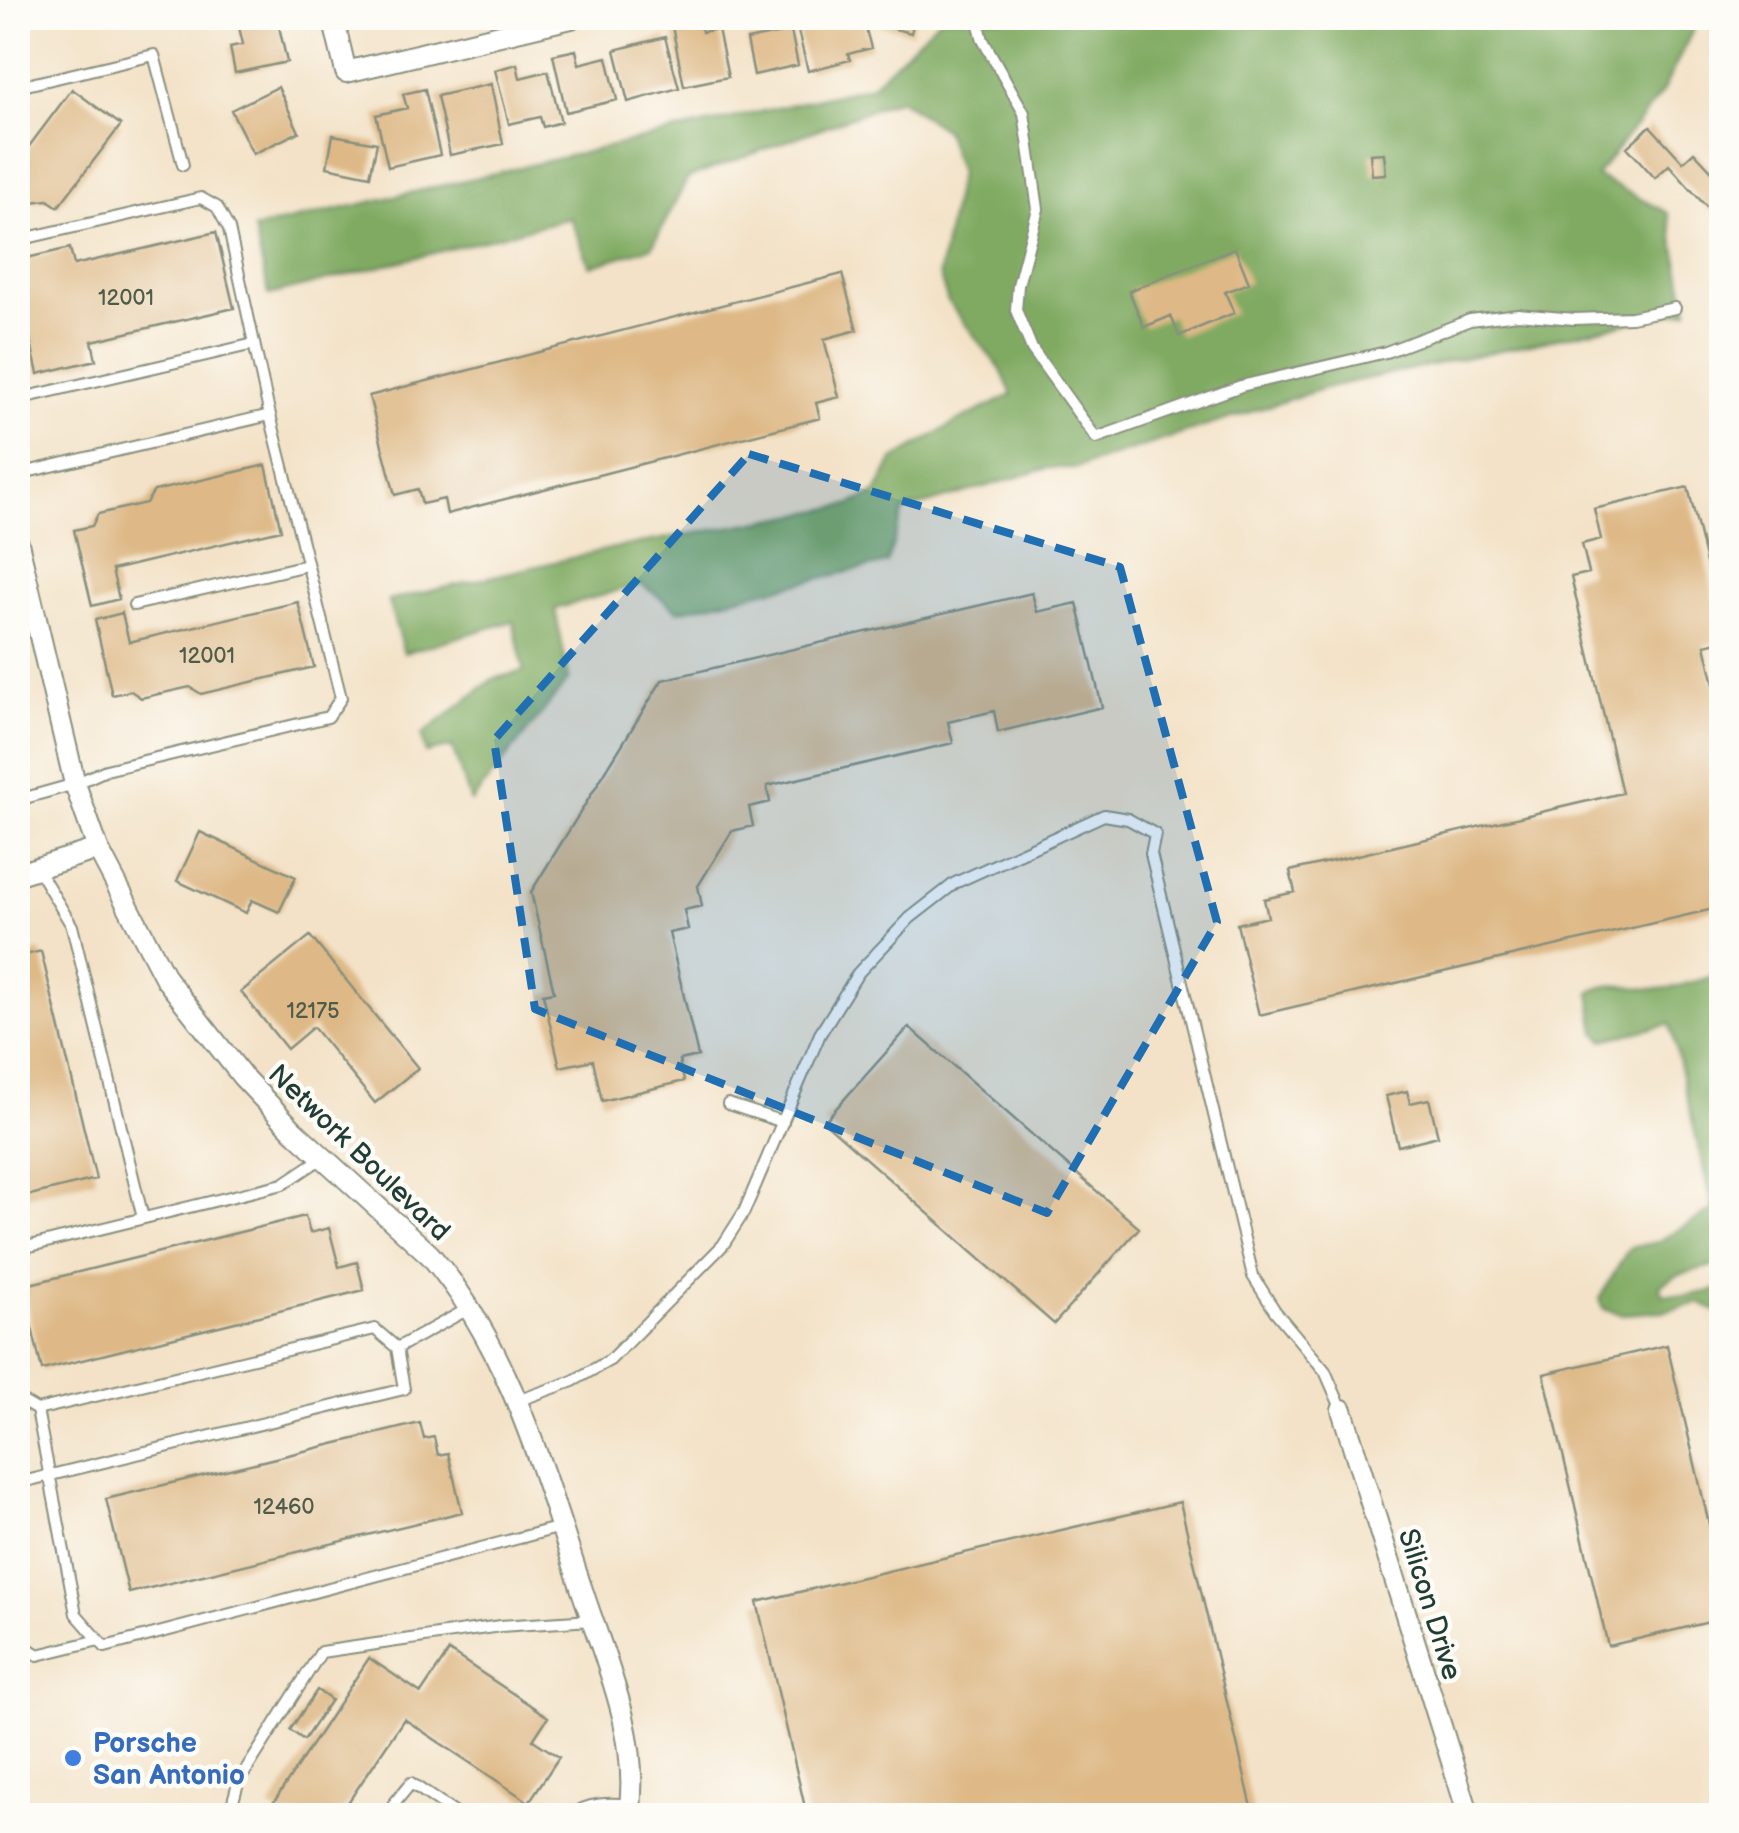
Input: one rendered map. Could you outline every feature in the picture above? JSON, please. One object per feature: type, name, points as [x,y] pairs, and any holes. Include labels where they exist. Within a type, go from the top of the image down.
[{"type":"street","points":[[333,18],[346,72],[571,18]]},
{"type":"street","name":"Network Boulevard","points":[[18,544],[75,784],[98,849],[166,979],[242,1077],[323,1158],[430,1255],[468,1308],[516,1402],[626,1725],[632,1772],[630,1810]]},
{"type":"street","points":[[27,871],[98,849]]},
{"type":"street","name":"Silicon Drive","points":[[1342,1410],[1468,1816]]},
{"type":"lane","points":[[977,18],[983,40],[1024,113],[1038,209],[1018,285],[1016,310],[1032,349],[1096,438],[1241,386],[1386,352],[1470,320],[1518,314],[1631,317],[1675,308]]},
{"type":"lane","points":[[18,86],[154,55],[183,165]]},
{"type":"lane","points":[[18,240],[201,198],[217,207],[229,229],[340,698],[328,717],[106,770],[75,784],[18,800]]},
{"type":"lane","points":[[18,400],[254,344]]},
{"type":"lane","points":[[18,474],[270,415]]},
{"type":"lane","points":[[134,605],[307,565]]},
{"type":"lane","points":[[516,1402],[573,1381],[610,1360],[723,1245],[744,1212],[820,1034],[858,972],[910,918],[955,883],[1104,815],[1128,819],[1154,834],[1151,854],[1253,1276],[1275,1311],[1326,1371],[1342,1410]]},
{"type":"lane","points":[[27,871],[72,926],[143,1218]]},
{"type":"lane","points":[[728,1104],[783,1122]]},
{"type":"lane","points":[[18,1248],[284,1184],[323,1158]]},
{"type":"lane","points":[[397,1348],[468,1308]]},
{"type":"lane","points":[[18,1399],[36,1410],[375,1330],[397,1348],[404,1389],[18,1483]]},
{"type":"lane","points":[[36,1410],[76,1614],[105,1648],[561,1527]]},
{"type":"lane","points":[[18,1608],[27,1648],[38,1654],[99,1640]]},
{"type":"lane","points":[[228,1816],[238,1784],[322,1652],[500,1626],[592,1620]]},
{"type":"lane","points":[[384,1816],[411,1783],[459,1816]]},
{"type":"lane","points":[[572,1816],[580,1808],[630,1810]]},
{"type":"highlighted area","points":[[749,454],[1120,567],[1217,922],[1047,1213],[535,1009],[494,740]]},
{"type":"green space","points":[[940,18],[1699,18],[1662,92],[1596,176],[1668,213],[1688,310],[1328,387],[1076,468],[1048,468],[903,511],[887,563],[678,611],[641,584],[555,609],[569,679],[471,802],[452,747],[426,753],[422,735],[493,679],[524,671],[513,621],[404,653],[388,601],[614,548],[849,505],[876,493],[893,460],[956,422],[1012,395],[1001,370],[948,302],[939,274],[959,173],[945,130],[899,99],[688,178],[652,247],[590,266],[570,218],[269,295],[254,229],[871,86]]},
{"type":"green space","points":[[1721,974],[1721,1264],[1680,1274],[1660,1285],[1662,1294],[1686,1296],[1721,1289],[1721,1313],[1699,1303],[1665,1311],[1622,1314],[1603,1309],[1599,1299],[1629,1248],[1657,1242],[1713,1210],[1670,1024],[1603,1040],[1596,1032],[1590,993],[1615,985],[1667,988]]},
{"type":"building","points":[[290,18],[278,22],[287,62],[235,73],[230,47],[243,44],[238,23]]},
{"type":"building","points":[[370,18],[398,18],[399,19],[372,25]]},
{"type":"building","points":[[835,18],[863,18],[871,48],[848,54],[850,60],[808,71],[797,27]]},
{"type":"building","points":[[868,18],[915,18],[911,33],[867,22]]},
{"type":"building","points":[[699,20],[702,32],[718,29],[728,77],[684,86],[672,26]]},
{"type":"building","points":[[791,31],[798,65],[754,75],[747,40]]},
{"type":"building","points":[[665,37],[679,88],[628,102],[615,50]]},
{"type":"building","points":[[576,50],[579,64],[607,57],[617,100],[566,112],[553,55]]},
{"type":"building","points":[[517,64],[520,78],[548,71],[561,122],[543,127],[540,117],[509,124],[495,70]]},
{"type":"building","points":[[491,84],[503,144],[450,155],[437,96]]},
{"type":"building","points":[[278,87],[299,132],[253,154],[231,110]]},
{"type":"building","points":[[72,89],[121,125],[58,207],[48,200],[22,203],[18,161]]},
{"type":"building","points":[[425,89],[440,155],[388,167],[376,115],[407,108],[403,94]]},
{"type":"building","points":[[1650,126],[1683,162],[1694,152],[1722,182],[1722,202],[1711,212],[1669,165],[1655,178],[1627,147]]},
{"type":"building","points":[[333,135],[377,143],[370,176],[327,167]]},
{"type":"building","points":[[1384,153],[1386,174],[1372,175],[1370,154]]},
{"type":"building","points":[[216,232],[234,308],[92,341],[96,360],[38,374],[18,286],[18,260],[70,248],[74,265]]},
{"type":"building","points":[[1235,248],[1249,283],[1225,292],[1234,313],[1179,336],[1171,316],[1144,327],[1129,291]]},
{"type":"building","points":[[842,274],[857,330],[824,339],[839,397],[816,403],[820,418],[447,514],[444,499],[422,504],[418,489],[395,495],[369,396]]},
{"type":"building","points":[[266,465],[281,530],[112,570],[119,599],[92,606],[74,530],[92,526],[98,514],[146,503],[154,491]]},
{"type":"building","points":[[1688,487],[1722,629],[1722,641],[1705,645],[1714,684],[1722,683],[1722,907],[1259,1015],[1237,924],[1268,917],[1264,899],[1295,892],[1290,871],[1622,793],[1571,577],[1589,573],[1582,544],[1601,539],[1594,509]]},
{"type":"building","points":[[1032,593],[1037,612],[1077,603],[1102,707],[998,732],[994,711],[948,722],[953,743],[767,786],[770,802],[749,807],[753,826],[732,831],[698,886],[702,906],[684,910],[688,929],[669,933],[698,1056],[679,1060],[684,1081],[602,1101],[593,1060],[560,1067],[543,994],[554,992],[531,892],[662,680]]},
{"type":"building","points":[[298,602],[314,667],[201,694],[190,687],[141,698],[131,691],[112,695],[95,620],[122,613],[129,642]]},
{"type":"building","points":[[200,832],[296,877],[279,912],[252,900],[246,913],[177,881]]},
{"type":"building","points":[[310,936],[418,1068],[375,1103],[313,1027],[287,1049],[241,992]]},
{"type":"building","points":[[41,951],[96,1179],[18,1198],[18,957]]},
{"type":"building","points":[[909,1027],[1139,1228],[1054,1324],[824,1122]]},
{"type":"building","points":[[1407,1091],[1410,1103],[1429,1099],[1438,1136],[1398,1146],[1386,1096]]},
{"type":"building","points":[[305,1216],[310,1233],[329,1228],[339,1267],[357,1262],[364,1290],[42,1370],[22,1286]]},
{"type":"building","points":[[1667,1345],[1710,1528],[1722,1526],[1722,1619],[1608,1646],[1544,1374]]},
{"type":"building","points":[[420,1423],[424,1439],[434,1437],[438,1455],[448,1453],[462,1512],[129,1593],[106,1499]]},
{"type":"building","points":[[1180,1502],[1254,1816],[807,1816],[757,1602]]},
{"type":"building","points":[[449,1651],[548,1717],[533,1740],[559,1757],[529,1802],[404,1719],[339,1816],[282,1816],[270,1808],[369,1658],[421,1693]]},
{"type":"building","points":[[317,1690],[331,1700],[304,1740],[290,1730]]},
{"type":"place","name":"Porsche San Antonio","points":[[73,1758]]}]
